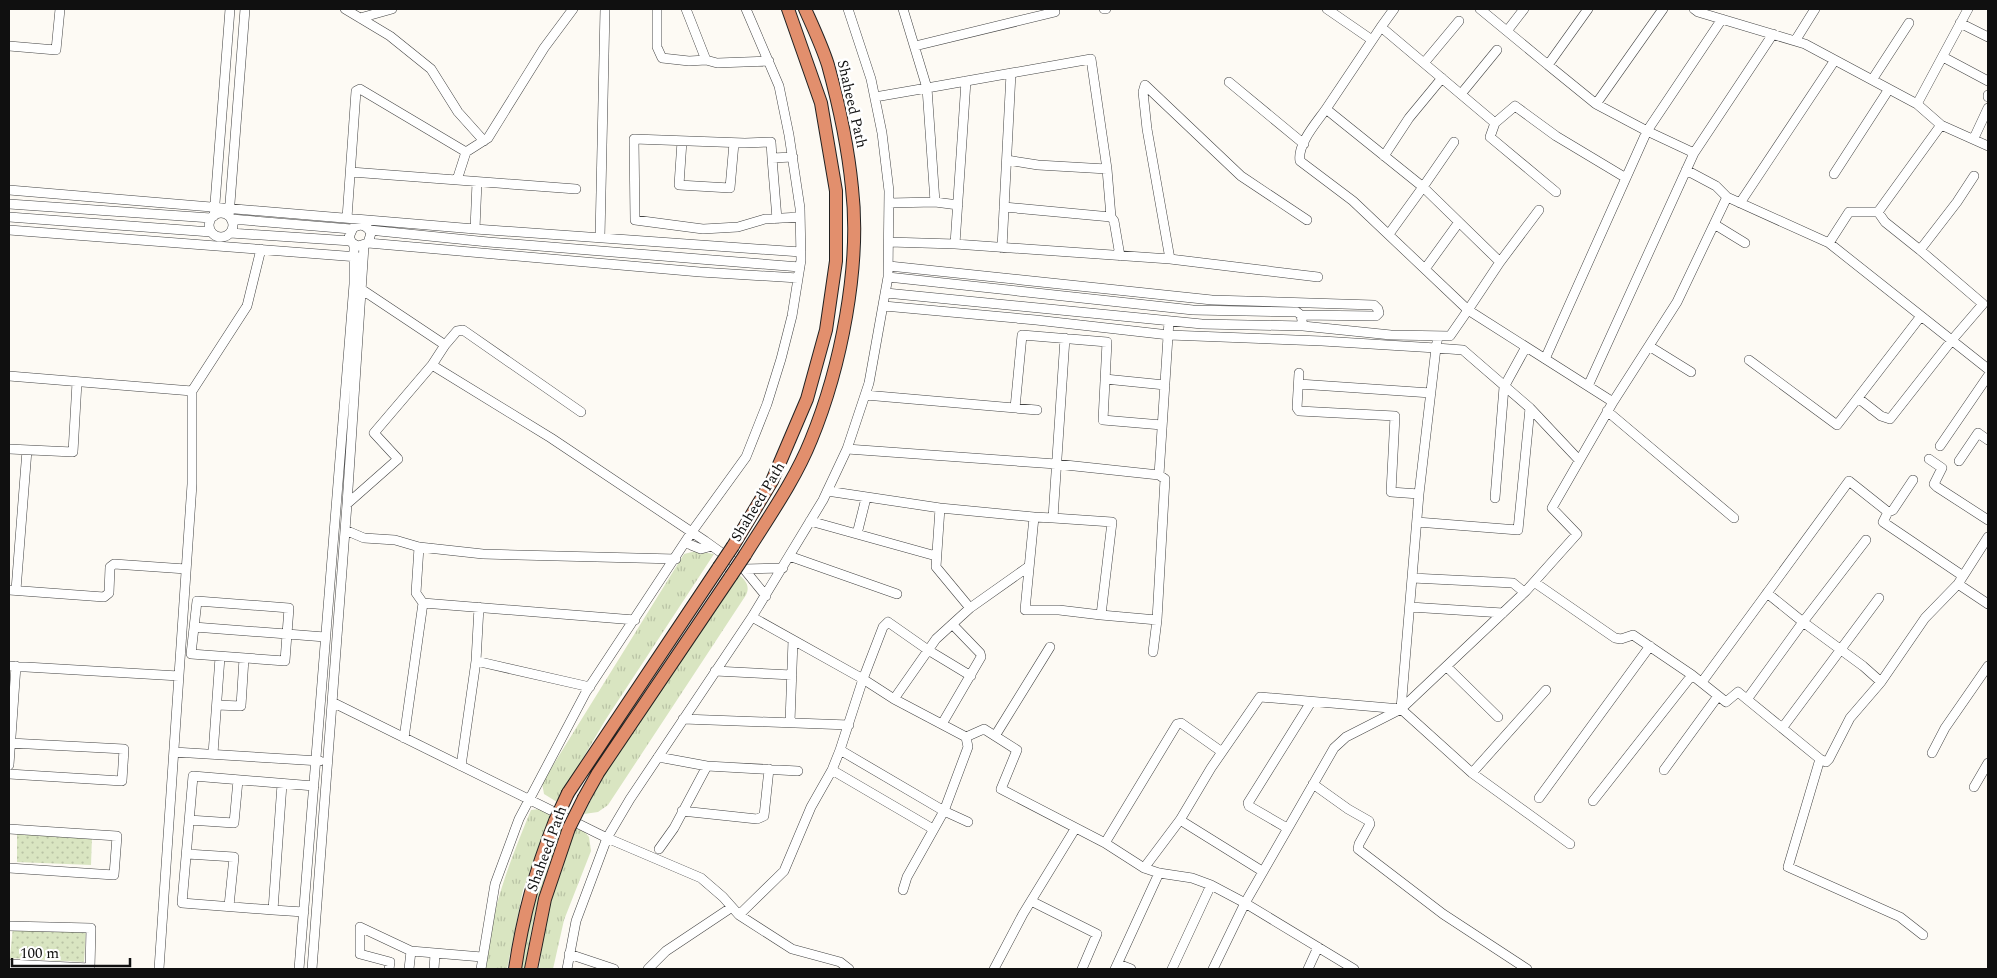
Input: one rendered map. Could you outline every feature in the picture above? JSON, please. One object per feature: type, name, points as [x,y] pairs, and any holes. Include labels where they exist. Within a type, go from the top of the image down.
[{"type":"highway","name":"Shaheed Path","points":[[515,969],[520,932],[529,895],[554,821],[568,792],[733,546],[772,481],[807,399],[826,330],[836,261],[836,191],[821,104],[788,9]]},
{"type":"highway","name":"Shaheed Path","points":[[531,969],[545,899],[569,828],[584,798],[598,774],[745,555],[790,481],[811,442],[829,392],[843,334],[854,257],[853,189],[843,128],[827,63],[805,9]]},
{"type":"street","points":[[9,46],[56,50],[60,9]]},
{"type":"street","points":[[211,232],[209,226],[213,214],[230,9]]},
{"type":"street","points":[[9,217],[211,232],[219,237],[227,236],[233,226],[230,214],[245,9]]},
{"type":"street","points":[[345,9],[390,36],[431,70],[458,112],[484,141]]},
{"type":"street","points":[[360,18],[392,9]]},
{"type":"street","points":[[457,180],[466,152],[484,141],[544,48],[573,9]]},
{"type":"street","points":[[600,237],[605,9]]},
{"type":"street","points":[[657,9],[657,47],[662,58],[701,62],[706,60],[717,63],[769,62]]},
{"type":"street","points":[[686,9],[706,60]]},
{"type":"street","points":[[481,969],[496,884],[519,819],[590,687],[676,559],[687,546],[691,533],[746,457],[767,404],[781,359],[792,316],[800,267],[800,217],[793,157],[779,86],[746,9]]},
{"type":"street","points":[[567,969],[576,921],[607,838],[658,757],[766,596],[810,521],[847,449],[865,395],[884,306],[888,277],[889,203],[882,133],[872,80],[848,9]]},
{"type":"street","points":[[904,9],[927,88],[935,202]]},
{"type":"street","points":[[1327,9],[1372,40]]},
{"type":"street","points":[[1394,9],[1326,108],[1300,152],[1300,161],[1353,201],[1468,310],[1613,402]]},
{"type":"street","points":[[1480,9],[1596,104],[1647,132],[1694,153]]},
{"type":"street","points":[[1507,31],[1524,9]]},
{"type":"street","points":[[1548,65],[1588,9]]},
{"type":"street","points":[[1596,104],[1663,9]]},
{"type":"street","points":[[1795,41],[1815,9]]},
{"type":"street","points":[[1917,104],[1967,11],[1956,9]]},
{"type":"street","points":[[1698,10],[1805,44],[1917,104],[1941,125],[1974,138],[1988,146]]},
{"type":"street","points":[[915,46],[1055,12]]},
{"type":"street","points":[[1546,359],[1647,132],[1722,19]]},
{"type":"street","points":[[1424,63],[1459,21]]},
{"type":"street","points":[[1960,23],[1988,37]]},
{"type":"street","points":[[1872,80],[1909,24]]},
{"type":"street","points":[[1381,27],[1495,123]]},
{"type":"street","points":[[1588,386],[1694,153],[1773,34]]},
{"type":"street","points":[[1461,94],[1497,50]]},
{"type":"street","points":[[1942,57],[1988,81]]},
{"type":"street","points":[[875,97],[1091,59],[1107,169],[1111,216],[1120,256]]},
{"type":"street","points":[[1740,203],[1835,60]]},
{"type":"street","points":[[1002,248],[1011,73]]},
{"type":"street","points":[[1384,156],[1409,118],[1442,78]]},
{"type":"street","points":[[955,244],[966,81]]},
{"type":"street","points":[[1229,82],[1304,144]]},
{"type":"street","points":[[1170,259],[1147,129],[1143,92],[1145,85],[1242,176],[1307,220]]},
{"type":"street","points":[[1834,174],[1889,89]]},
{"type":"street","points":[[347,218],[356,91],[360,90],[466,152]]},
{"type":"street","points":[[1556,192],[1490,137],[1495,123],[1515,106],[1556,136],[1626,178]]},
{"type":"street","points":[[1326,108],[1423,187],[1500,262]]},
{"type":"street","points":[[1974,138],[1988,108]]},
{"type":"street","points":[[1878,212],[1941,125]]},
{"type":"street","points":[[777,219],[771,142],[734,143],[634,140],[635,220],[703,228],[738,227],[765,219],[777,219],[800,217]]},
{"type":"street","points":[[682,141],[679,185],[730,188],[734,143]]},
{"type":"street","points":[[1389,234],[1454,142]]},
{"type":"street","points":[[772,158],[793,157]]},
{"type":"street","points":[[1006,160],[1038,165],[1107,169]]},
{"type":"street","points":[[1686,170],[1716,186],[1727,197],[1829,243],[1988,369]]},
{"type":"street","points":[[351,172],[576,189]]},
{"type":"street","points":[[1920,250],[1957,202],[1974,176]]},
{"type":"street","points":[[475,229],[477,182]]},
{"type":"street","points":[[9,190],[213,214]]},
{"type":"street","points":[[1213,969],[1262,871],[1334,748],[1346,737],[1401,709],[1503,613],[1577,534],[1552,508],[1607,411],[1677,302],[1727,197]]},
{"type":"street","points":[[889,203],[935,202],[958,205]]},
{"type":"street","points":[[9,204],[222,213],[351,230],[360,225],[369,230],[800,267]]},
{"type":"street","points":[[1004,207],[1111,216]]},
{"type":"street","points":[[886,293],[1202,324],[1303,326],[1391,335],[1450,336],[1500,262],[1539,210]]},
{"type":"street","points":[[1829,243],[1849,212],[1878,212]]},
{"type":"street","points":[[1858,398],[1881,416],[1890,419],[1985,300],[1885,222],[1878,212]]},
{"type":"street","points":[[230,214],[347,218],[801,252]]},
{"type":"street","points":[[1425,269],[1459,222]]},
{"type":"street","points":[[1714,224],[1745,243]]},
{"type":"street","points":[[9,230],[359,257]]},
{"type":"street","points":[[351,230],[349,234],[359,257]]},
{"type":"street","points":[[312,969],[347,504],[359,257],[371,237],[369,230]]},
{"type":"street","points":[[230,233],[352,243],[358,246],[366,244],[700,272],[798,278]]},
{"type":"street","points":[[889,242],[955,244],[1170,259],[1318,277]]},
{"type":"street","points":[[159,969],[192,484],[192,391],[247,306],[262,249]]},
{"type":"street","points":[[888,277],[1193,310],[1297,312],[1301,315],[1376,316],[1379,313],[1378,308],[1374,305],[1212,300],[889,266]]},
{"type":"street","points":[[358,287],[446,346]]},
{"type":"street","points":[[299,969],[325,637],[358,287]]},
{"type":"street","points":[[884,306],[1036,320],[1168,335],[1322,341],[1463,350],[1530,408],[1579,460]]},
{"type":"street","points":[[1301,315],[1303,326]]},
{"type":"street","points":[[1749,360],[1837,425],[1921,316]]},
{"type":"street","points":[[1160,475],[1169,321]]},
{"type":"street","points":[[347,504],[398,458],[374,433],[432,365],[457,331],[463,330],[581,412]]},
{"type":"street","points":[[1014,408],[1022,335],[1108,342],[1103,420],[1162,425]]},
{"type":"street","points":[[1401,709],[1419,494],[1438,336]]},
{"type":"street","points":[[1053,518],[1065,338]]},
{"type":"street","points":[[1649,346],[1691,372]]},
{"type":"street","points":[[1495,498],[1504,387],[1526,347]]},
{"type":"street","points":[[432,365],[551,438],[709,544],[744,569],[766,596]]},
{"type":"street","points":[[1299,373],[1297,408],[1299,411],[1395,416],[1391,492],[1419,494]]},
{"type":"street","points":[[9,376],[192,391]]},
{"type":"street","points":[[1940,446],[1988,376]]},
{"type":"street","points":[[1105,379],[1165,385]]},
{"type":"street","points":[[9,449],[74,452],[77,382]]},
{"type":"street","points":[[1299,384],[1431,393]]},
{"type":"street","points":[[865,395],[1037,410]]},
{"type":"street","points":[[1417,522],[1518,530],[1530,408]]},
{"type":"street","points":[[1607,411],[1734,518]]},
{"type":"street","points":[[1959,461],[1978,433],[1988,440]]},
{"type":"street","points":[[847,449],[1056,464],[1160,475],[1165,479],[1157,620],[1153,652]]},
{"type":"street","points":[[27,450],[13,590],[104,597],[109,593],[110,568],[114,564],[186,569]]},
{"type":"street","points":[[1929,459],[1942,468],[1934,484],[1988,520]]},
{"type":"street","points":[[1913,480],[1893,510],[1888,512],[1883,522],[1964,576]]},
{"type":"street","points":[[1702,682],[1849,481],[1888,512]]},
{"type":"street","points":[[827,491],[940,508],[1112,522],[1101,615]]},
{"type":"street","points":[[857,534],[866,498]]},
{"type":"street","points":[[940,508],[936,567],[970,608]]},
{"type":"street","points":[[1034,517],[1032,551],[1028,568],[1026,610],[1058,610],[1157,620]]},
{"type":"street","points":[[700,521],[709,544]]},
{"type":"street","points":[[810,521],[936,556]]},
{"type":"street","points":[[345,530],[364,538],[395,540],[419,547],[483,554],[676,559]]},
{"type":"street","points":[[1534,582],[1615,638],[1621,639],[1633,635],[1702,682],[1726,702],[1738,692],[1748,698],[1826,762],[1850,718],[1881,682],[1924,618],[1958,584],[1988,537]]},
{"type":"street","points":[[1748,698],[1866,540]]},
{"type":"street","points":[[687,546],[701,549],[709,544]]},
{"type":"street","points":[[404,738],[423,603],[416,593],[419,547]]},
{"type":"street","points":[[789,556],[897,594]]},
{"type":"street","points":[[744,569],[782,568]]},
{"type":"street","points":[[894,698],[936,639],[970,608],[1028,568]]},
{"type":"street","points":[[1412,578],[1513,583],[1524,592]]},
{"type":"street","points":[[1958,584],[1988,604]]},
{"type":"street","points":[[1767,593],[1863,666],[1881,682]]},
{"type":"street","points":[[1783,727],[1879,598]]},
{"type":"street","points":[[196,601],[290,608],[287,634],[285,662],[191,654],[196,601]]},
{"type":"street","points":[[423,603],[635,620]]},
{"type":"street","points":[[461,766],[476,661],[479,607]]},
{"type":"street","points":[[1410,607],[1503,613]]},
{"type":"street","points":[[752,617],[966,737]]},
{"type":"street","points":[[739,915],[784,871],[811,807],[832,770],[849,725],[862,679],[883,627],[888,622],[928,650],[971,676]]},
{"type":"street","points":[[942,724],[981,656],[952,625]]},
{"type":"street","points":[[194,627],[325,637]]},
{"type":"street","points":[[790,722],[792,640]]},
{"type":"street","points":[[1539,798],[1650,646]]},
{"type":"street","points":[[995,736],[1050,647]]},
{"type":"street","points":[[213,754],[220,656]]},
{"type":"street","points":[[216,705],[240,706],[244,658]]},
{"type":"street","points":[[476,661],[590,687]]},
{"type":"street","points":[[9,765],[12,666],[178,676]]},
{"type":"street","points":[[1446,667],[1498,716]]},
{"type":"street","points":[[1932,753],[1945,728],[1987,670]]},
{"type":"street","points":[[715,671],[792,675]]},
{"type":"street","points":[[1593,801],[1692,675]]},
{"type":"street","points":[[1472,774],[1546,690]]},
{"type":"street","points":[[1664,770],[1718,696]]},
{"type":"street","points":[[1144,868],[1180,820],[1222,752],[1260,698],[1401,709],[1472,774],[1570,844]]},
{"type":"street","points":[[332,702],[607,838],[701,878],[739,915],[792,949],[840,962],[849,969]]},
{"type":"street","points":[[1287,828],[1249,806],[1248,803],[1311,702]]},
{"type":"street","points":[[683,719],[849,725]]},
{"type":"street","points":[[1106,844],[1177,724],[1180,723],[1222,752]]},
{"type":"street","points":[[966,737],[984,729],[1017,750],[1001,789],[1106,844],[1144,868],[1192,878],[1245,903],[1354,969]]},
{"type":"street","points":[[903,890],[907,877],[944,810],[968,747],[966,737]]},
{"type":"street","points":[[9,774],[122,781],[124,750],[10,743]]},
{"type":"street","points":[[840,750],[968,822]]},
{"type":"street","points":[[174,752],[327,761]]},
{"type":"street","points":[[658,757],[707,766],[798,771]]},
{"type":"street","points":[[1820,759],[1788,867],[1900,917],[1923,935]]},
{"type":"street","points":[[1974,787],[1988,763]]},
{"type":"street","points":[[659,849],[674,828],[707,766]]},
{"type":"street","points":[[682,811],[757,819],[764,816],[769,769]]},
{"type":"street","points":[[832,770],[933,828]]},
{"type":"street","points":[[304,912],[182,904],[193,776],[314,786]]},
{"type":"street","points":[[189,820],[234,823],[238,780]]},
{"type":"street","points":[[272,910],[282,784]]},
{"type":"street","points":[[1313,784],[1348,809],[1369,821],[1370,824],[1358,849],[1442,914],[1527,969]]},
{"type":"street","points":[[1180,820],[1262,871]]},
{"type":"street","points":[[9,829],[117,836],[114,875],[9,868]]},
{"type":"street","points":[[994,969],[1031,901],[1076,829]]},
{"type":"street","points":[[187,854],[234,857],[229,906]]},
{"type":"street","points":[[1131,969],[1116,967],[1160,872]]},
{"type":"street","points":[[1172,969],[1210,886]]},
{"type":"street","points":[[1031,901],[1097,934],[1082,969]]},
{"type":"street","points":[[648,969],[666,951],[732,907]]},
{"type":"street","points":[[9,926],[91,928],[90,968],[9,964]]},
{"type":"street","points":[[389,969],[390,962],[360,954],[360,927],[411,951],[482,956]]},
{"type":"street","points":[[1308,969],[1318,947]]},
{"type":"street","points":[[409,969],[411,951]]},
{"type":"street","points":[[434,969],[435,954]]},
{"type":"street","points":[[569,954],[614,969]]},
{"type":"green space","points":[[696,551],[714,554],[606,719],[557,802],[544,794],[542,783],[684,554]]},
{"type":"green space","points":[[736,573],[746,582],[748,588],[746,595],[608,805],[598,812],[584,814],[607,767]]},
{"type":"green space","points":[[540,809],[552,812],[523,890],[507,969],[486,969],[491,928],[508,868],[531,810]]},
{"type":"green space","points":[[560,822],[565,824],[551,859],[535,913],[526,969],[519,969],[534,894]]},
{"type":"green space","points":[[577,827],[589,837],[591,851],[564,920],[553,969],[539,969],[544,932],[552,896],[569,844]]},
{"type":"green space","points":[[17,832],[92,836],[91,865],[17,862]]},
{"type":"green space","points":[[13,926],[86,929],[84,962],[10,958]]}]
